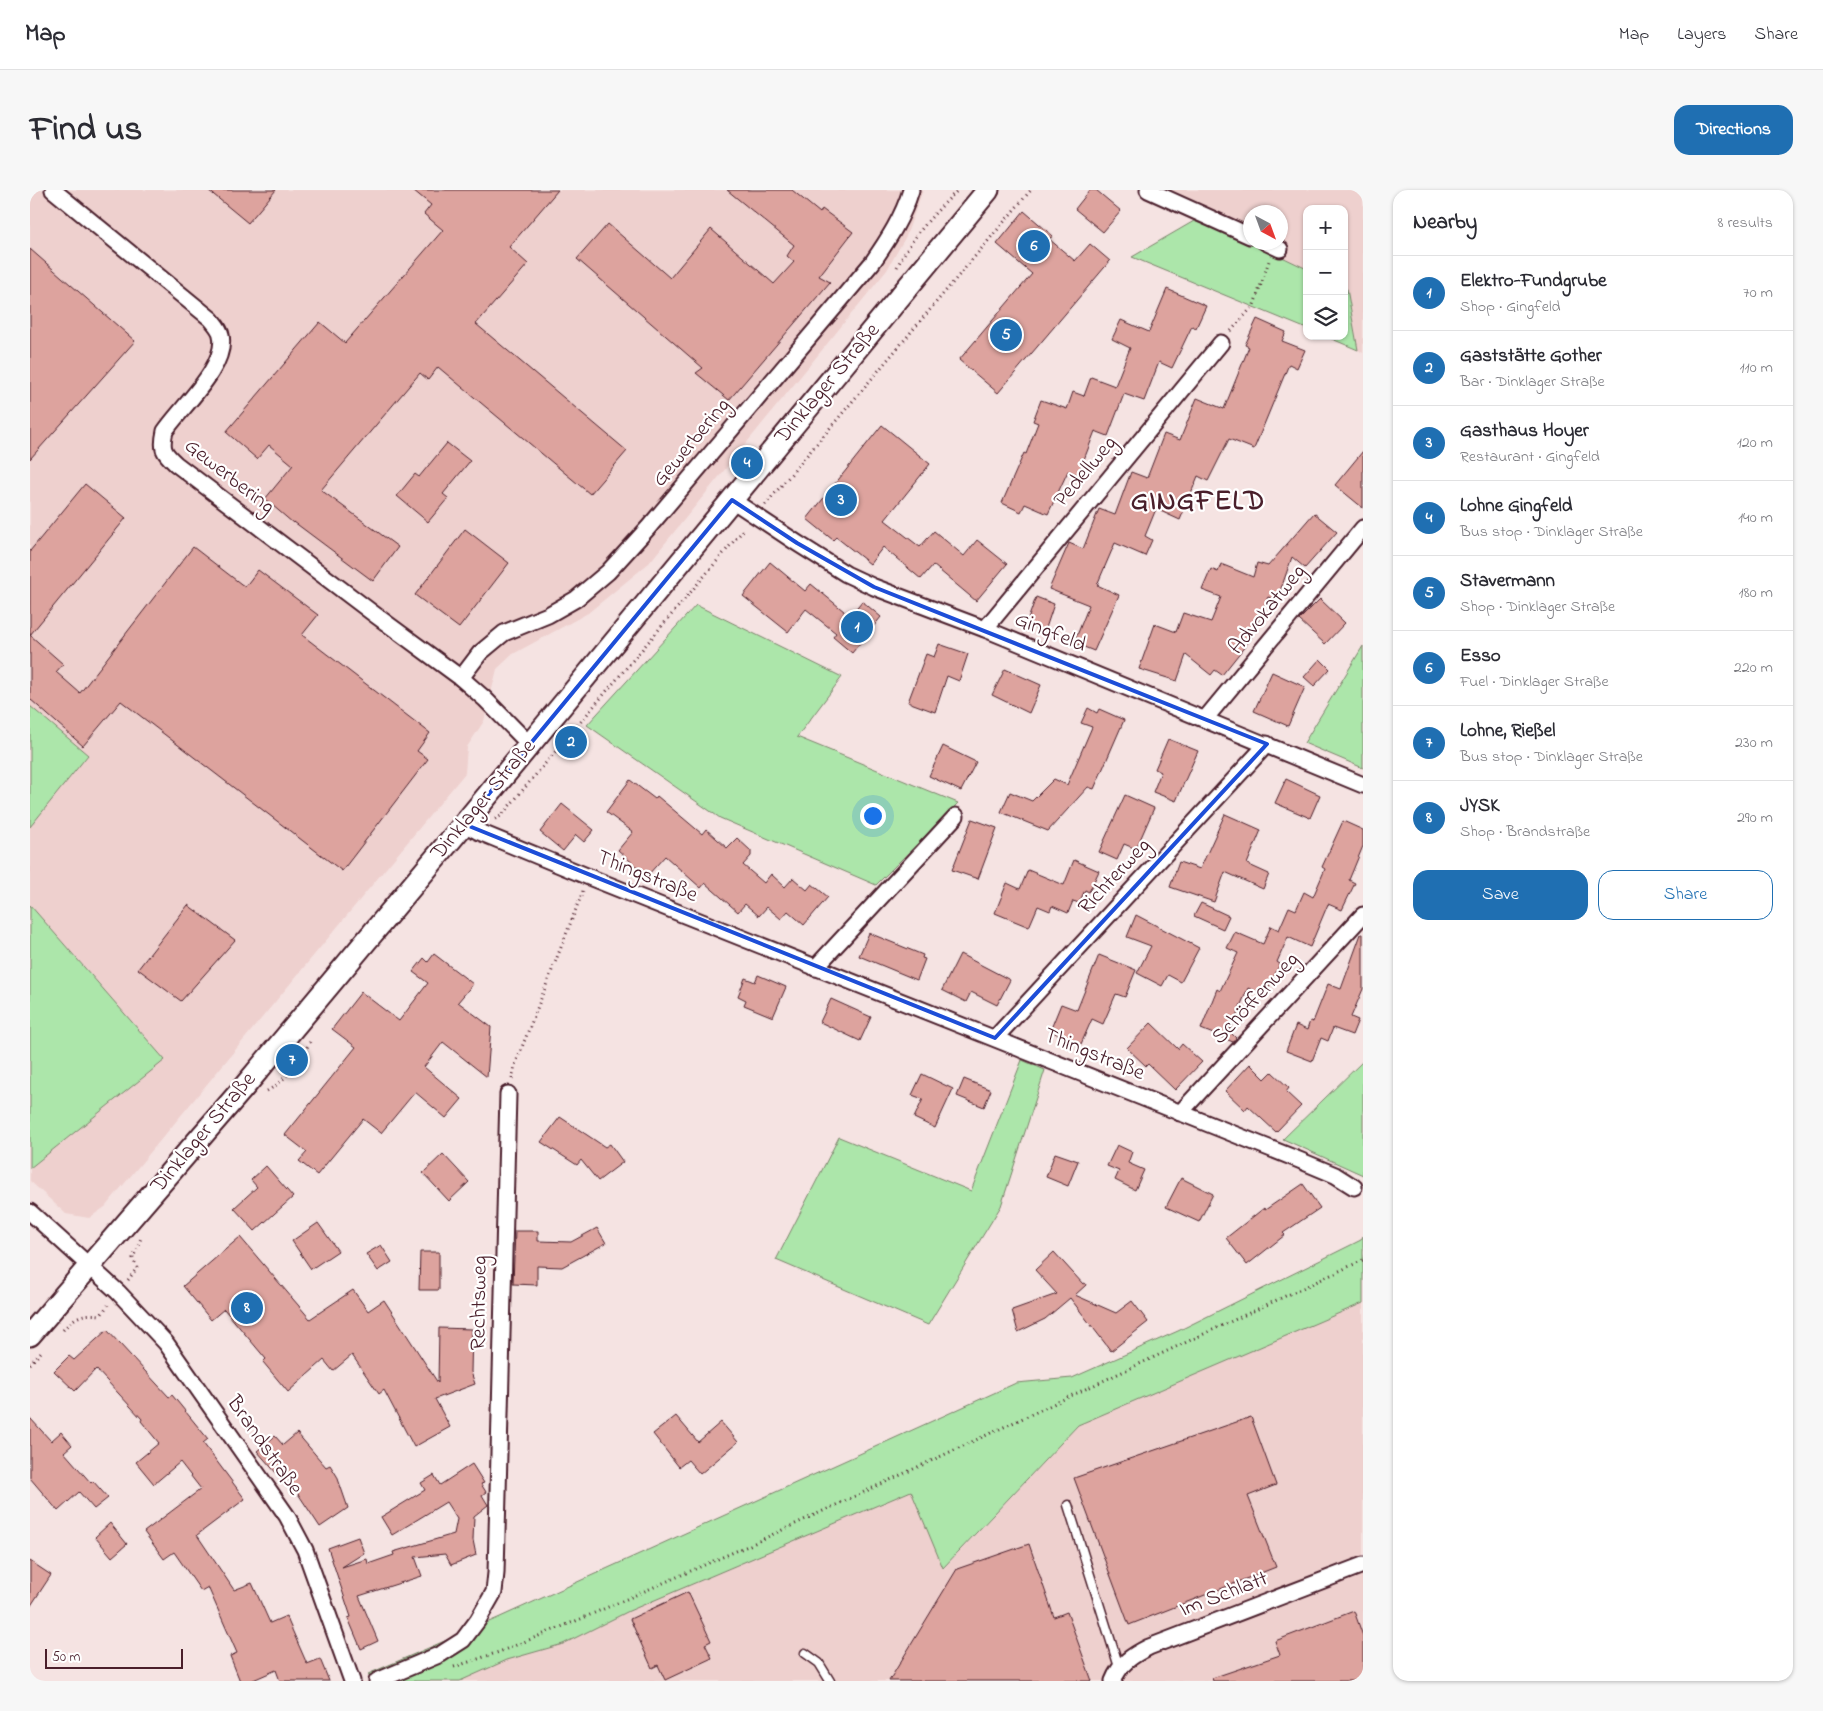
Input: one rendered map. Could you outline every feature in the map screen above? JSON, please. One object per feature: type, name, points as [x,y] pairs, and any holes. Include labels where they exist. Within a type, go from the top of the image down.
[{"type":"main road","name":"Dinklager Straße","points":[[36,1343],[90,1266],[471,827],[530,745],[988,190]]},
{"type":"street","name":"Gewerbering","points":[[53,190],[211,319],[221,333],[222,351],[214,370],[165,431],[162,443],[165,453],[176,464],[461,678],[485,699],[530,745]]},
{"type":"street","name":"Gewerbering","points":[[461,678],[480,652],[504,633],[548,615],[576,599],[608,572],[648,528],[872,263],[906,208],[911,190]]},
{"type":"street","points":[[1148,190],[1243,233]]},
{"type":"street","name":"Pedellweg","points":[[985,629],[1221,343]]},
{"type":"street","name":"Gingfeld","points":[[732,500],[797,544],[846,574],[874,587],[985,629],[1363,785]]},
{"type":"street","name":"Advokatweg","points":[[1206,719],[1363,528]]},
{"type":"street","name":"Richterweg","points":[[994,1038],[1267,744]]},
{"type":"street","points":[[815,968],[956,816]]},
{"type":"street","name":"Thingstraße","points":[[471,827],[815,968],[1335,1175],[1354,1187]]},
{"type":"street","name":"Schöffenweg","points":[[1180,1113],[1363,914]]},
{"type":"street","name":"Rechtsweg","points":[[377,1681],[441,1654],[463,1640],[478,1620],[494,1592],[508,1094]]},
{"type":"street","name":"Brandstraße","points":[[30,1212],[118,1292],[166,1343],[287,1516],[305,1550],[352,1681]]},
{"type":"street","name":"Im Schlatt","points":[[1119,1667],[1135,1654],[1150,1647],[1363,1565]]},
{"type":"street","points":[[1113,1681],[1119,1667]]},
{"type":"lane","points":[[1068,1505],[1119,1667]]},
{"type":"lane","points":[[805,1653],[819,1663],[830,1681]]},
{"type":"path","points":[[471,827],[501,816],[1031,190]]},
{"type":"path","points":[[1221,343],[1254,305],[1272,250]]},
{"type":"path","points":[[508,1094],[515,1065],[588,876]]},
{"type":"path","points":[[262,1095],[278,1085],[291,1070],[303,1055],[314,1032]]},
{"type":"path","points":[[56,1337],[69,1323],[84,1313],[101,1315],[137,1268],[133,1258],[140,1240],[146,1232]]},
{"type":"path","points":[[453,1667],[499,1652],[583,1618],[750,1545],[1363,1260]]},
{"type":"path","points":[[30,1364],[36,1343]]},
{"type":"highlighted area","points":[[732,500],[797,543],[874,587],[1267,744],[995,1038],[464,824]]},
{"type":"shaded area","points":[[30,190],[923,190],[906,236],[887,270],[649,563],[588,613],[513,654],[497,669],[484,721],[467,747],[465,773],[105,1207],[89,1218],[66,1214],[30,1181],[30,1168],[165,1060],[30,905],[30,827],[88,755],[30,706]]},
{"type":"shaded area","points":[[1166,190],[1363,190],[1363,353],[1358,350],[1348,295],[1348,205],[1303,205],[1303,267],[1266,250],[1288,250],[1288,205],[1243,205],[1243,241],[1194,221],[1199,208]]},
{"type":"shaded area","points":[[1363,1303],[1363,1681],[460,1681],[507,1660],[563,1644],[629,1611],[911,1491],[944,1568],[1078,1425]]},
{"type":"green space","points":[[1194,221],[1243,241],[1243,250],[1266,250],[1276,254],[1303,267],[1303,327],[1132,257]]},
{"type":"green space","points":[[1348,295],[1358,350],[1334,340],[1348,340]]},
{"type":"green space","points":[[696,605],[842,677],[797,737],[958,803],[876,885],[720,818],[587,725]]},
{"type":"green space","points":[[1363,646],[1363,768],[1304,743]]},
{"type":"green space","points":[[30,706],[88,755],[30,827]]},
{"type":"green space","points":[[30,905],[165,1060],[30,1168]]},
{"type":"green space","points":[[1022,1060],[1045,1070],[1001,1206],[928,1325],[776,1260],[839,1137],[971,1191]]},
{"type":"green space","points":[[1363,1061],[1363,1175],[1283,1139]]},
{"type":"green space","points":[[1363,1236],[1363,1303],[1078,1425],[943,1568],[911,1491],[629,1611],[563,1644],[507,1660],[460,1681],[371,1681],[368,1674],[498,1618],[1016,1383],[1072,1378],[1178,1331],[1361,1240]]},
{"type":"building","points":[[208,190],[276,190],[248,223]]},
{"type":"building","points":[[413,190],[558,190],[509,247],[528,264],[476,324],[627,451],[590,494],[438,367],[428,380],[420,373],[321,490],[398,547],[373,581],[293,523],[265,499],[293,465],[269,445],[257,459],[226,432],[320,322],[345,343],[443,230],[424,214],[431,205]]},
{"type":"building","points":[[727,190],[792,190],[820,213],[822,209],[853,232],[819,276],[830,282],[729,400],[696,373],[703,368],[577,259],[608,224],[670,278],[711,229],[774,284],[794,262],[787,256],[794,245]]},
{"type":"building","points":[[1090,190],[1096,190],[1121,211],[1103,232],[1075,209]]},
{"type":"building","points":[[1024,211],[1053,236],[1049,239],[1075,261],[1090,244],[1110,261],[998,393],[959,360],[1032,274],[997,244]]},
{"type":"building","points":[[30,249],[135,341],[30,459]]},
{"type":"building","points":[[1167,289],[1206,306],[1196,328],[1192,326],[1172,368],[1159,362],[1144,401],[1124,394],[1108,436],[1095,431],[1078,475],[1068,471],[1048,514],[1025,504],[1021,512],[1002,503],[1024,453],[1026,454],[1038,423],[1033,421],[1041,400],[1067,409],[1073,392],[1084,396],[1091,377],[1115,386],[1130,348],[1112,339],[1121,320],[1149,332]]},
{"type":"building","points":[[1257,319],[1286,332],[1282,341],[1305,350],[1297,368],[1289,364],[1254,449],[1229,439],[1208,481],[1198,476],[1180,520],[1156,509],[1145,536],[1152,540],[1145,556],[1115,543],[1097,585],[1119,595],[1094,651],[1074,643],[1089,605],[1049,589],[1069,543],[1083,549],[1099,509],[1115,515],[1131,472],[1147,478],[1164,434],[1180,440],[1197,398],[1224,409],[1249,347],[1245,345]]},
{"type":"building","points":[[882,425],[930,464],[885,520],[920,547],[934,531],[964,556],[977,540],[1007,564],[976,601],[933,565],[921,579],[883,547],[870,564],[836,537],[833,540],[807,519]]},
{"type":"building","points":[[447,443],[470,461],[443,494],[448,498],[428,522],[397,496],[415,474],[419,477]]},
{"type":"building","points":[[1363,451],[1363,508],[1335,485]]},
{"type":"building","points":[[85,484],[126,518],[30,635],[30,551]]},
{"type":"building","points":[[1314,513],[1337,532],[1305,568],[1292,557],[1277,600],[1268,597],[1250,640],[1222,675],[1215,670],[1211,675],[1186,655],[1177,681],[1139,669],[1155,624],[1176,632],[1183,613],[1211,622],[1221,597],[1202,590],[1211,569],[1218,572],[1221,564],[1253,577],[1257,563],[1268,566]]},
{"type":"building","points":[[465,529],[509,563],[459,628],[415,595]]},
{"type":"building","points":[[193,547],[245,587],[258,570],[318,615],[302,635],[430,733],[417,751],[428,759],[342,871],[121,701],[83,746],[30,699],[30,635],[63,664],[56,672],[80,693]]},
{"type":"building","points":[[770,562],[805,591],[811,584],[850,616],[862,601],[881,617],[852,653],[833,637],[836,633],[806,609],[788,632],[743,596]]},
{"type":"building","points":[[1036,597],[1054,604],[1045,631],[1026,625]]},
{"type":"building","points":[[1320,599],[1345,623],[1325,644],[1299,620]]},
{"type":"building","points":[[939,644],[968,654],[959,681],[947,676],[935,712],[908,702],[926,654],[934,657]]},
{"type":"building","points":[[1320,659],[1330,669],[1314,686],[1304,677]]},
{"type":"building","points":[[1005,669],[1041,685],[1029,713],[992,695]]},
{"type":"building","points":[[1272,672],[1305,687],[1288,726],[1254,711]]},
{"type":"building","points":[[1088,708],[1097,713],[1099,709],[1124,720],[1094,789],[1088,787],[1048,831],[1001,812],[1010,792],[1032,801],[1054,779],[1067,785],[1092,727],[1081,723]]},
{"type":"building","points":[[1168,739],[1198,751],[1176,801],[1153,792],[1161,772],[1155,769]]},
{"type":"building","points":[[943,746],[976,762],[961,791],[929,776]]},
{"type":"building","points":[[1286,779],[1320,795],[1310,818],[1275,803]]},
{"type":"building","points":[[630,780],[655,799],[657,796],[702,834],[706,829],[727,848],[737,838],[751,851],[751,856],[743,865],[764,883],[771,874],[785,887],[793,878],[807,890],[812,884],[828,897],[804,925],[788,911],[781,919],[767,907],[759,916],[745,904],[738,912],[705,883],[701,888],[665,856],[647,876],[618,850],[633,832],[606,812]]},
{"type":"building","points":[[1125,795],[1154,808],[1136,849],[1124,844],[1117,860],[1099,852]]},
{"type":"building","points":[[562,804],[594,830],[584,842],[576,835],[563,851],[540,832]]},
{"type":"building","points":[[1225,814],[1261,830],[1247,864],[1269,874],[1263,889],[1225,872],[1214,902],[1170,887],[1179,862],[1200,869]]},
{"type":"building","points":[[972,819],[997,828],[978,879],[952,870]]},
{"type":"building","points":[[1343,821],[1363,830],[1363,846],[1349,880],[1355,883],[1342,910],[1328,904],[1310,947],[1288,937],[1277,962],[1280,964],[1265,995],[1248,988],[1230,1030],[1226,1028],[1236,1038],[1233,1042],[1201,1029],[1217,989],[1220,991],[1238,953],[1227,948],[1235,932],[1263,944],[1271,926],[1279,930],[1289,907],[1296,910],[1304,892],[1313,897],[1325,869],[1322,867]]},
{"type":"building","points":[[1074,860],[1099,871],[1089,892],[1085,890],[1079,903],[1073,901],[1068,913],[1052,906],[1050,911],[1038,906],[1029,927],[995,913],[1007,883],[1020,889],[1028,870],[1064,885]]},
{"type":"building","points":[[1201,903],[1229,916],[1223,929],[1194,916]]},
{"type":"building","points":[[188,905],[235,940],[181,1001],[138,969]]},
{"type":"building","points":[[1136,915],[1199,948],[1181,982],[1168,975],[1162,986],[1137,973],[1151,946],[1127,937]]},
{"type":"building","points":[[869,933],[923,955],[922,958],[925,959],[917,980],[859,956]]},
{"type":"building","points":[[1361,934],[1363,934],[1363,989],[1351,1017],[1358,1020],[1352,1035],[1333,1028],[1328,1041],[1321,1038],[1312,1061],[1286,1051],[1296,1025],[1307,1030],[1310,1021],[1313,1022],[1328,984],[1341,989]]},
{"type":"building","points":[[434,954],[473,984],[458,1002],[491,1027],[487,1077],[443,1042],[424,1067],[462,1099],[446,1118],[415,1092],[381,1133],[363,1119],[317,1175],[299,1161],[307,1152],[285,1135],[356,1047],[332,1029],[361,992],[399,1021],[428,983],[413,972],[424,958],[428,962]]},
{"type":"building","points":[[960,954],[1010,980],[997,1005],[971,992],[966,1002],[942,990]]},
{"type":"building","points":[[1099,955],[1136,970],[1125,997],[1116,994],[1103,1024],[1092,1019],[1081,1044],[1050,1031],[1061,1004],[1077,1010]]},
{"type":"building","points":[[758,975],[786,987],[773,1017],[744,1005],[746,1000],[738,996],[745,978],[755,982]]},
{"type":"building","points":[[831,999],[871,1017],[860,1041],[820,1022]]},
{"type":"building","points":[[1151,1023],[1178,1049],[1182,1044],[1202,1062],[1175,1090],[1148,1064],[1146,1066],[1127,1048]]},
{"type":"building","points":[[1250,1064],[1265,1079],[1272,1072],[1289,1088],[1286,1092],[1301,1106],[1276,1132],[1248,1106],[1245,1110],[1225,1091]]},
{"type":"building","points":[[922,1074],[953,1089],[935,1128],[914,1118],[923,1099],[912,1095]]},
{"type":"building","points":[[964,1079],[991,1090],[984,1107],[957,1096]]},
{"type":"building","points":[[560,1117],[605,1147],[610,1144],[623,1162],[598,1181],[581,1160],[577,1165],[541,1142]]},
{"type":"building","points":[[1117,1145],[1132,1152],[1128,1163],[1144,1170],[1135,1190],[1115,1180],[1119,1171],[1107,1166]]},
{"type":"building","points":[[1055,1153],[1078,1161],[1068,1186],[1046,1177]]},
{"type":"building","points":[[443,1154],[469,1182],[449,1201],[423,1173]]},
{"type":"building","points":[[266,1166],[293,1197],[255,1231],[234,1208],[257,1187],[251,1180]]},
{"type":"building","points":[[1181,1178],[1213,1194],[1199,1222],[1166,1207]]},
{"type":"building","points":[[1303,1184],[1320,1208],[1283,1233],[1285,1235],[1247,1265],[1226,1238],[1264,1208],[1265,1210]]},
{"type":"building","points":[[318,1223],[338,1251],[311,1269],[292,1241]]},
{"type":"building","points":[[597,1228],[606,1243],[562,1267],[537,1266],[537,1285],[513,1284],[515,1231],[538,1231],[538,1241],[571,1242]]},
{"type":"building","points":[[240,1237],[310,1319],[353,1290],[368,1311],[384,1300],[438,1383],[439,1328],[472,1329],[471,1372],[475,1384],[435,1399],[450,1427],[414,1447],[384,1390],[379,1394],[352,1355],[333,1371],[324,1360],[288,1392],[263,1362],[266,1359],[224,1309],[211,1320],[183,1286]]},
{"type":"building","points":[[381,1245],[392,1262],[378,1271],[366,1254]]},
{"type":"building","points":[[420,1252],[439,1252],[439,1290],[419,1290]]},
{"type":"building","points":[[1054,1252],[1086,1285],[1075,1295],[1116,1313],[1132,1301],[1148,1322],[1111,1351],[1070,1298],[1045,1319],[1018,1332],[1012,1310],[1057,1294],[1035,1270]]},
{"type":"building","points":[[107,1330],[169,1397],[172,1395],[208,1439],[203,1443],[245,1499],[197,1535],[234,1590],[252,1583],[270,1623],[286,1616],[307,1664],[320,1659],[329,1681],[280,1681],[276,1670],[251,1681],[240,1681],[230,1656],[237,1653],[208,1587],[201,1591],[174,1552],[164,1559],[144,1532],[201,1489],[180,1462],[154,1484],[136,1462],[159,1443],[141,1421],[142,1419],[96,1369],[75,1391],[54,1371],[69,1356],[74,1360]]},
{"type":"building","points":[[676,1416],[698,1442],[721,1422],[738,1442],[700,1474],[688,1460],[679,1467],[653,1434]]},
{"type":"building","points":[[1251,1417],[1276,1485],[1248,1496],[1276,1567],[1129,1625],[1074,1478]]},
{"type":"building","points":[[30,1418],[51,1441],[61,1432],[72,1445],[64,1452],[91,1483],[93,1481],[108,1498],[94,1509],[79,1492],[58,1511],[30,1478]]},
{"type":"building","points":[[297,1433],[326,1467],[330,1465],[337,1476],[348,1508],[320,1527],[283,1471],[278,1475],[257,1451],[275,1436],[283,1445]]},
{"type":"building","points":[[472,1464],[484,1483],[481,1484],[486,1492],[482,1495],[488,1505],[474,1516],[473,1540],[476,1555],[451,1565],[445,1554],[415,1557],[422,1576],[359,1596],[378,1641],[361,1649],[348,1618],[351,1617],[328,1548],[358,1537],[364,1553],[342,1567],[367,1559],[368,1564],[394,1555],[393,1552],[454,1534],[457,1519],[446,1502],[392,1535],[381,1517],[425,1490],[421,1483],[434,1475],[440,1485]]},
{"type":"building","points":[[110,1523],[127,1544],[112,1557],[95,1537]]},
{"type":"building","points":[[1029,1544],[1054,1617],[1067,1612],[1092,1681],[889,1681],[957,1569]]},
{"type":"building","points":[[30,1561],[51,1575],[30,1607]]},
{"type":"building","points":[[688,1592],[711,1641],[705,1644],[712,1658],[665,1680],[658,1665],[652,1668],[630,1619]]},
{"type":"building","points":[[1354,1611],[1363,1636],[1363,1681],[1213,1681],[1212,1678],[1280,1655],[1275,1641]]},
{"type":"place","name":"Esso","points":[[1034,246]]},
{"type":"place","name":"Stavermann","points":[[1006,335]]},
{"type":"place","name":"Lohne Gingfeld","points":[[747,463]]},
{"type":"place","name":"Gasthaus Hoyer","points":[[841,500]]},
{"type":"place","name":"Elektro-Fundgrube","points":[[857,627]]},
{"type":"place","name":"Gaststätte Gother","points":[[571,742]]},
{"type":"place","name":"Lohne, Rießel","points":[[292,1060]]},
{"type":"place","name":"JYSK","points":[[247,1308]]},
{"type":"district","name":"GINGFELD","points":[[1198,502]]}]
